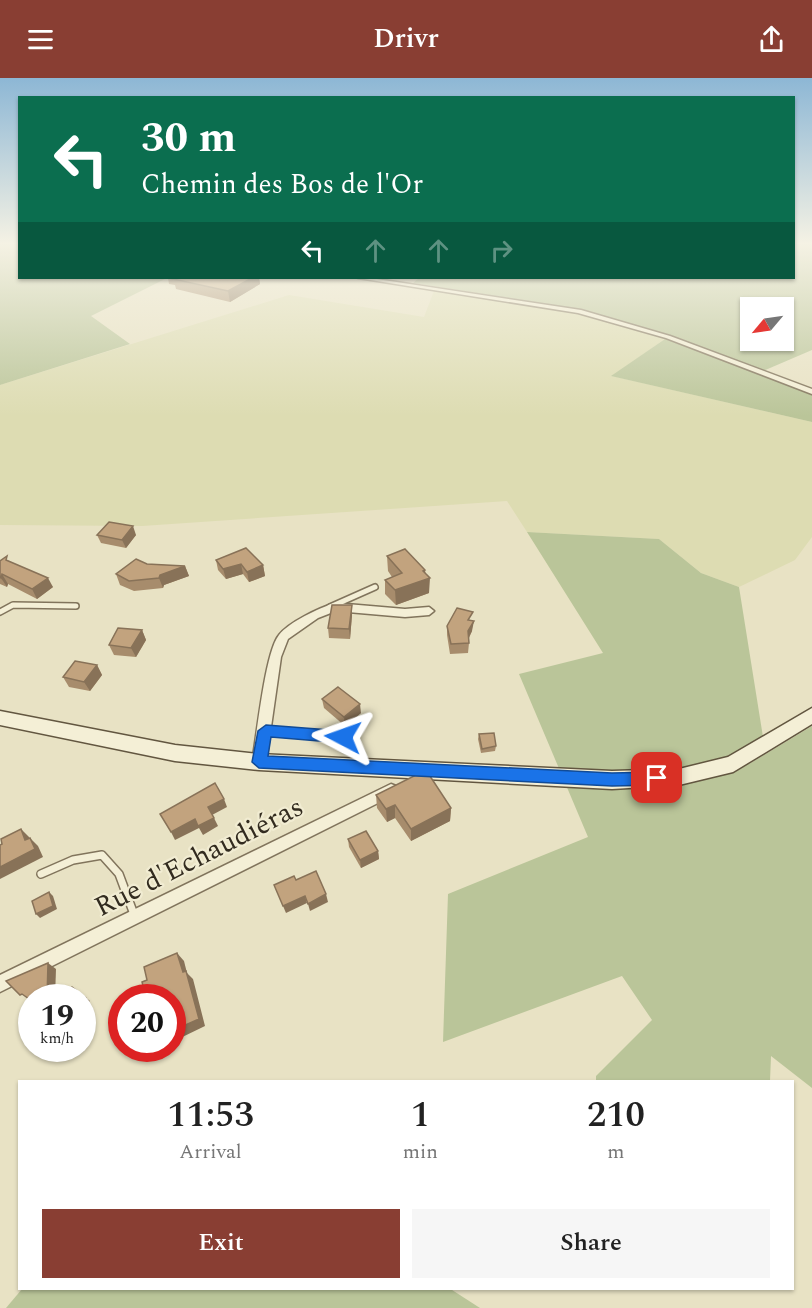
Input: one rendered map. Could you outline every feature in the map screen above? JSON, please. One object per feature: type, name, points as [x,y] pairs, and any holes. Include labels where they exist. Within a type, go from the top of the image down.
[{"type":"main road","points":[[0,718],[175,753],[259,762],[612,780],[679,777],[733,764],[812,715]]},
{"type":"street","points":[[516,301],[579,311],[668,337],[812,392]]},
{"type":"street","points":[[259,762],[266,731],[278,646],[293,628],[327,609],[351,607],[405,613],[429,611]]},
{"type":"street","name":"Rue d'Echaudiéras","points":[[0,984],[406,783],[413,777],[415,769]]},
{"type":"lane","points":[[327,609],[375,586]]},
{"type":"lane","points":[[0,612],[13,605],[76,606]]},
{"type":"lane","points":[[266,731],[343,737]]},
{"type":"lane","points":[[41,874],[73,860],[102,855],[119,874],[135,918]]},
{"type":"green space","points":[[0,301],[120,301],[91,316],[130,344],[0,385]]},
{"type":"green space","points":[[268,301],[328,301],[424,317],[430,301],[501,301],[576,313],[665,339],[612,376],[812,422],[812,537],[795,560],[739,587],[701,573],[659,539],[527,532],[507,501],[142,526],[0,525],[0,385]]},
{"type":"green space","points":[[530,301],[740,301],[740,351],[794,351],[794,301],[812,301],[812,350],[763,371],[670,335],[579,309]]},
{"type":"green space","points":[[665,339],[812,394],[812,422],[611,376]]},
{"type":"green space","points":[[527,532],[659,539],[701,573],[739,587],[763,737],[749,764],[812,726],[812,1088],[771,1056],[770,1080],[596,1080],[596,1076],[652,1020],[622,976],[443,1042],[448,894],[588,837],[519,674],[603,653]]},
{"type":"green space","points":[[21,1290],[452,1290],[480,1308],[6,1308]]},
{"type":"building","points":[[109,522],[133,526],[122,540],[97,535]]},
{"type":"building","points":[[246,548],[263,565],[247,572],[241,564],[223,569],[216,560]]},
{"type":"building","points":[[405,549],[430,578],[395,590],[385,580],[402,573],[387,556]]},
{"type":"building","points":[[7,556],[6,560],[48,578],[32,589],[2,574],[1,578],[0,561]]},
{"type":"building","points":[[136,559],[147,564],[185,566],[160,575],[159,578],[129,581],[116,574]]},
{"type":"building","points":[[332,605],[352,605],[349,629],[328,628]]},
{"type":"building","points":[[457,608],[473,612],[468,620],[474,621],[468,631],[469,643],[451,644],[447,626]]},
{"type":"building","points":[[118,628],[142,630],[131,648],[109,645]]},
{"type":"building","points":[[75,661],[97,665],[84,682],[63,677]]},
{"type":"building","points":[[338,687],[360,704],[344,717],[322,699]]},
{"type":"building","points":[[494,733],[496,746],[482,749],[479,734]]},
{"type":"building","points":[[426,770],[451,808],[411,829],[395,805],[386,809],[376,795]]},
{"type":"building","points":[[215,783],[224,799],[208,807],[214,818],[198,826],[195,819],[171,832],[160,814]]},
{"type":"building","points":[[21,829],[25,840],[30,838],[35,849],[0,867],[1,839]]},
{"type":"building","points":[[366,831],[378,851],[360,860],[348,839]]},
{"type":"building","points":[[316,871],[326,894],[308,904],[305,896],[283,906],[274,885],[294,876],[296,880]]},
{"type":"building","points":[[49,892],[53,906],[36,914],[32,901]]},
{"type":"building","points":[[177,953],[183,972],[186,971],[199,1019],[186,1025],[186,984],[142,984],[142,982],[147,980],[144,967]]},
{"type":"building","points":[[48,963],[47,984],[18,984],[18,993],[6,981]]},
{"type":"route","points":[[343,737],[266,731],[259,762],[612,780],[657,778]]}]
